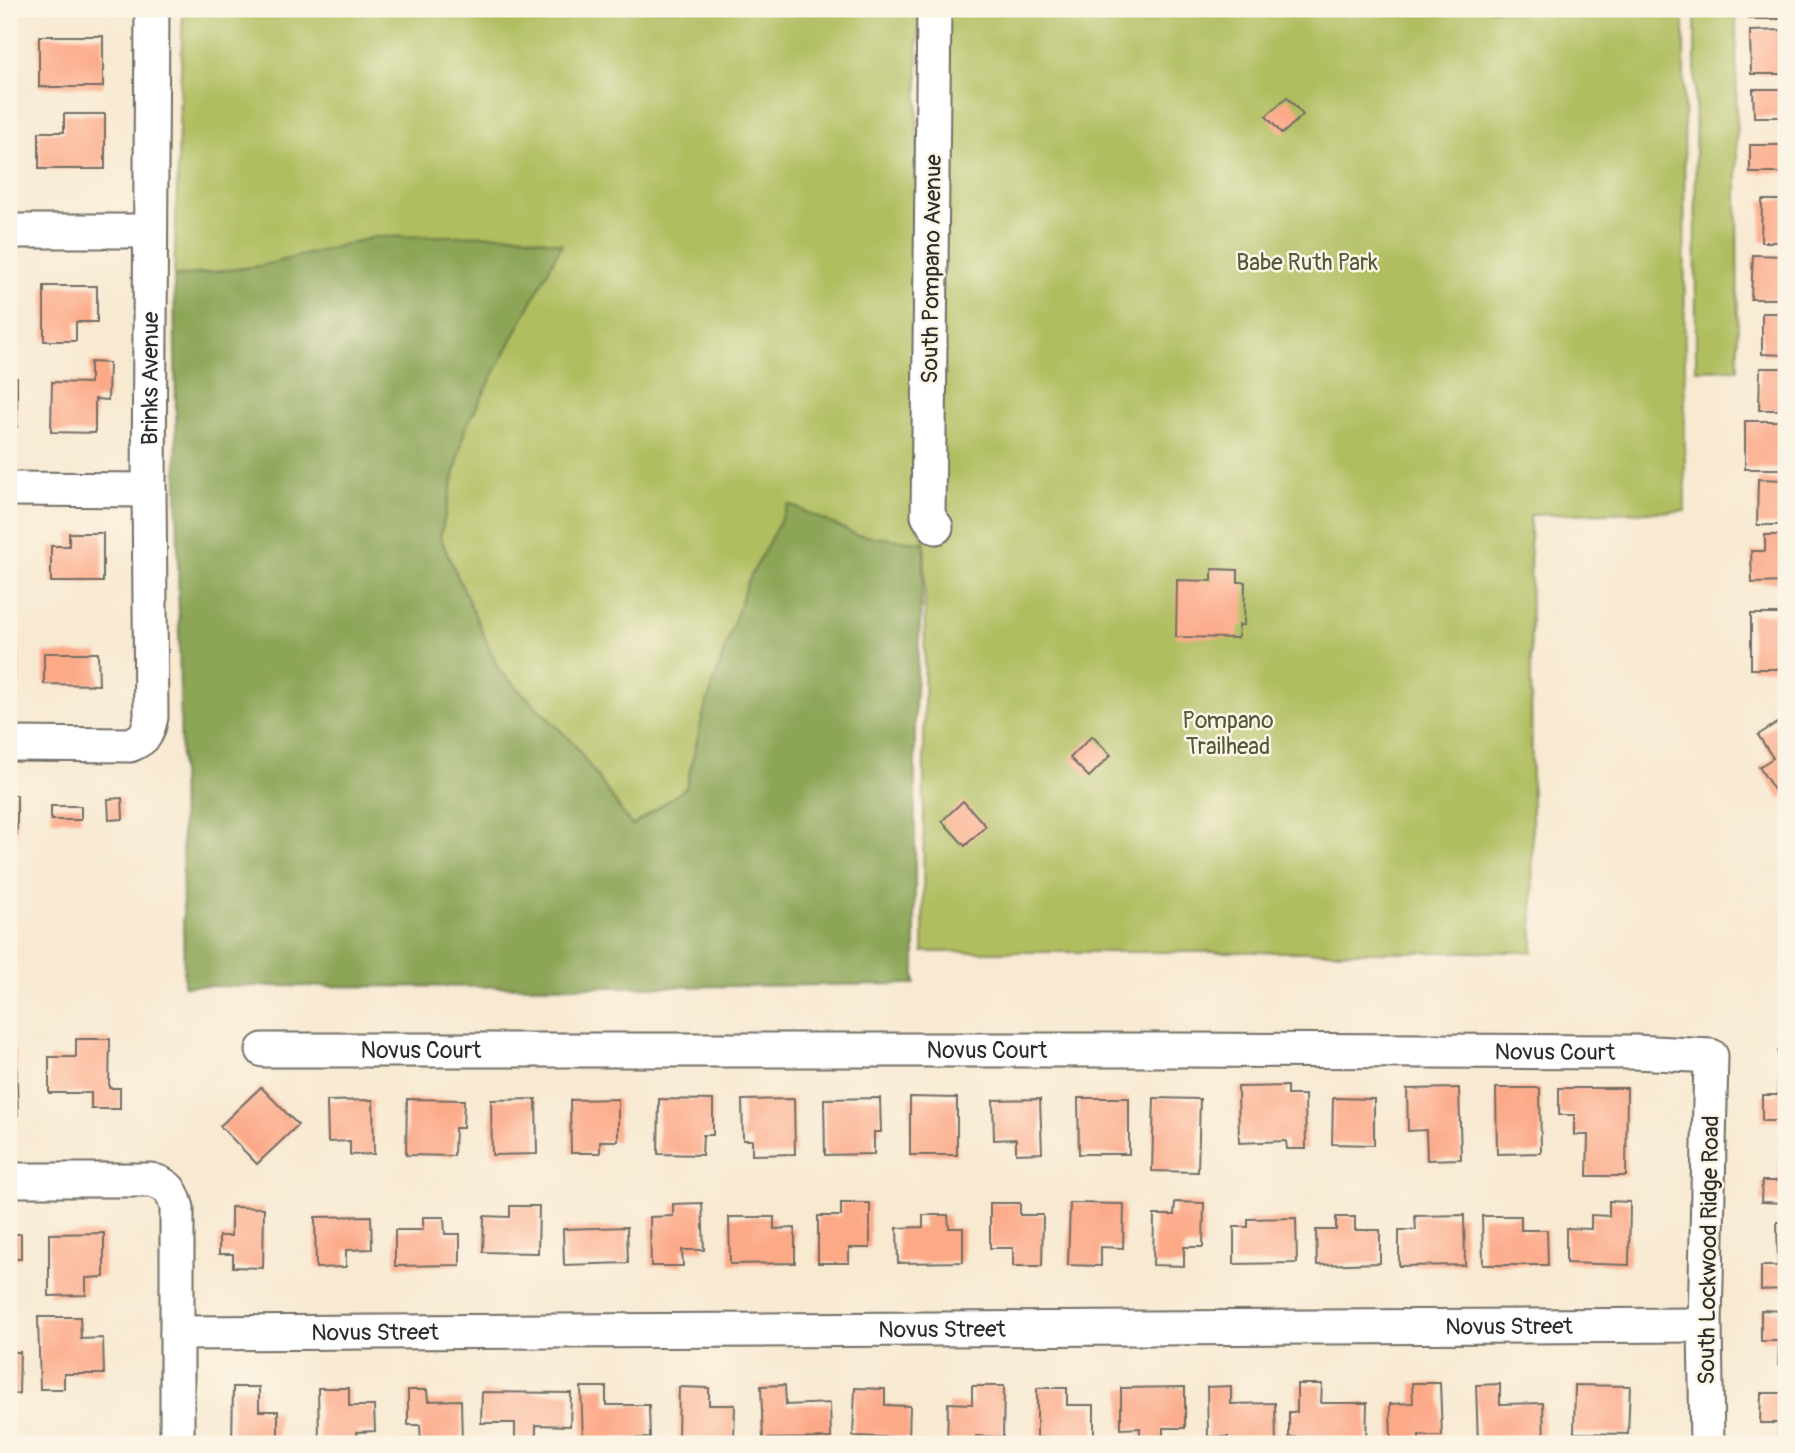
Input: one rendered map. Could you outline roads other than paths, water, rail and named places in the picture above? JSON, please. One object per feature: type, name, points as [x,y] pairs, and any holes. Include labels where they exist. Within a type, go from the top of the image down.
[{"type":"street","name":"Brinks Avenue","points":[[9,744],[130,745],[143,739],[151,717],[149,490],[152,9]]},
{"type":"street","name":"South Pompano Avenue","points":[[934,9],[929,516],[936,527]]},
{"type":"street","points":[[9,231],[150,231]]},
{"type":"street","points":[[9,489],[149,490]]},
{"type":"street","name":"Novus Court","points":[[263,1050],[1226,1050],[1635,1052],[1711,1056]]},
{"type":"street","name":"South Lockwood Ridge Road","points":[[1707,1444],[1705,1325],[1711,1056]]},
{"type":"street","points":[[9,1180],[151,1180],[164,1184],[173,1194],[177,1208],[177,1444]]},
{"type":"street","name":"Novus Street","points":[[177,1333],[1705,1325]]},
{"type":"park label","name":"Babe Ruth Park","points":[[1307,262]]},
{"type":"park label","name":"Pompano Trailhead","points":[[1228,733]]}]
